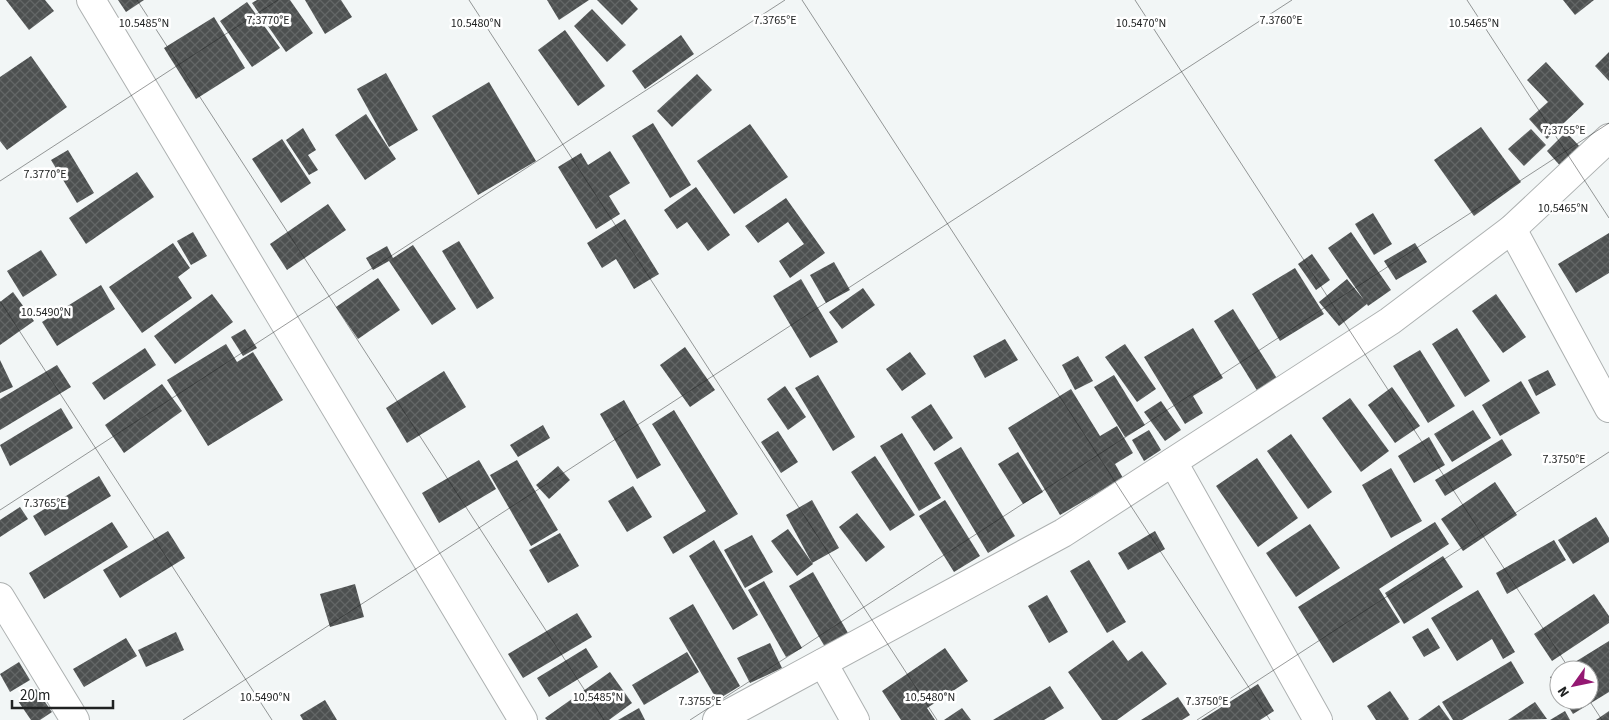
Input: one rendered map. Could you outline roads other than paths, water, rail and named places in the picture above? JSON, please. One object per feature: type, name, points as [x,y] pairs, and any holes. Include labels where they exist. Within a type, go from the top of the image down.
[{"type":"street","points":[[91,0],[522,720]]},
{"type":"street","points":[[717,720],[1063,533],[1390,321],[1512,229],[1609,138]]},
{"type":"street","points":[[1512,229],[1609,408]]},
{"type":"street","points":[[1173,462],[1318,720]]},
{"type":"street","points":[[0,597],[75,720]]},
{"type":"street","points":[[823,663],[855,720]]}]
